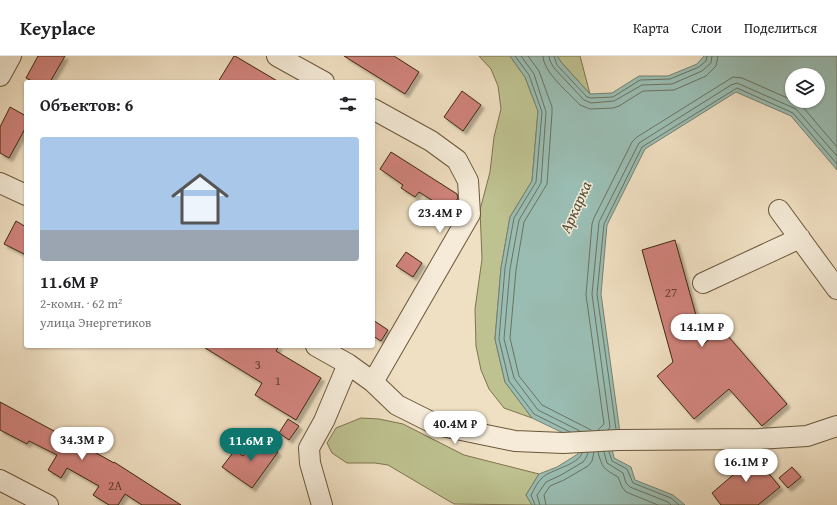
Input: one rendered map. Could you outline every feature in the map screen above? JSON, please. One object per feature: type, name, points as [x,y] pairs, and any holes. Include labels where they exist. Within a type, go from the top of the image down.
[{"type":"street","points":[[0,76],[11,56]]},
{"type":"street","points":[[277,56],[320,80]]},
{"type":"street","points":[[373,382],[470,214],[468,181],[457,160],[431,141],[375,110]]},
{"type":"street","points":[[0,183],[24,194]]},
{"type":"street","points":[[779,210],[837,290]]},
{"type":"street","points":[[703,283],[800,238]]},
{"type":"street","points":[[320,348],[348,364],[373,382],[397,405],[437,425],[515,441],[563,443],[618,440],[759,439],[807,436],[837,426]]},
{"type":"street","points":[[322,505],[310,463],[309,448],[324,421],[348,364]]},
{"type":"street","points":[[0,480],[48,505]]},
{"type":"green space","points":[[479,56],[510,56],[525,77],[538,111],[532,181],[510,217],[501,268],[495,339],[505,382],[532,418],[504,408],[489,389],[481,370],[476,346],[475,309],[482,259],[480,210],[490,172],[494,137],[501,109],[498,86],[491,69]]},
{"type":"green space","points":[[557,56],[580,56],[590,94],[561,62]]},
{"type":"green space","points":[[361,418],[379,419],[403,424],[464,455],[539,474],[526,495],[532,505],[454,504],[388,465],[375,463],[347,463],[332,453],[327,443],[336,428]]},
{"type":"water","name":"Аркарка","points":[[510,56],[557,56],[590,94],[612,93],[639,76],[668,76],[697,64],[704,56],[837,56],[837,170],[791,116],[736,92],[645,149],[607,225],[601,294],[620,433],[610,439],[614,458],[631,467],[635,480],[673,495],[685,505],[532,505],[526,495],[539,474],[557,467],[578,454],[580,441],[532,418],[505,382],[495,339],[501,268],[510,217],[532,181],[538,111],[525,77]]},
{"type":"building","points":[[38,56],[65,56],[51,80],[30,80],[26,78]]},
{"type":"building","points":[[235,56],[276,80],[219,80]]},
{"type":"building","points":[[344,56],[394,56],[419,72],[405,94]]},
{"type":"building","points":[[462,91],[481,105],[463,131],[444,117]]},
{"type":"building","points":[[10,107],[24,115],[24,131],[9,158],[0,153],[0,127]]},
{"type":"building","points":[[391,152],[457,194],[458,198],[449,211],[419,192],[415,197],[401,188],[403,185],[380,169]]},
{"type":"building","points":[[16,221],[24,226],[24,254],[4,244]]},
{"type":"building","points":[[675,240],[704,344],[721,328],[787,404],[762,426],[729,389],[694,419],[657,376],[673,362],[642,250]]},
{"type":"building","points":[[406,252],[422,263],[413,277],[396,266]]},
{"type":"building","points":[[375,321],[388,330],[381,341],[375,337]]},
{"type":"building","points":[[205,348],[278,348],[276,351],[321,378],[296,420],[255,395],[262,383]]},
{"type":"building","points":[[0,402],[67,438],[71,430],[93,442],[89,449],[114,462],[181,505],[142,505],[125,494],[118,505],[109,505],[93,495],[99,486],[67,468],[61,478],[48,470],[57,455],[29,441],[27,444],[0,430]]},
{"type":"building","points":[[288,419],[299,426],[289,440],[279,433]]},
{"type":"building","points":[[256,437],[278,452],[252,488],[222,467],[235,450],[243,456]]},
{"type":"building","points":[[756,451],[765,469],[780,487],[758,505],[721,505],[712,493],[733,475],[727,463]]},
{"type":"building","points":[[792,467],[801,477],[788,488],[779,478]]}]
